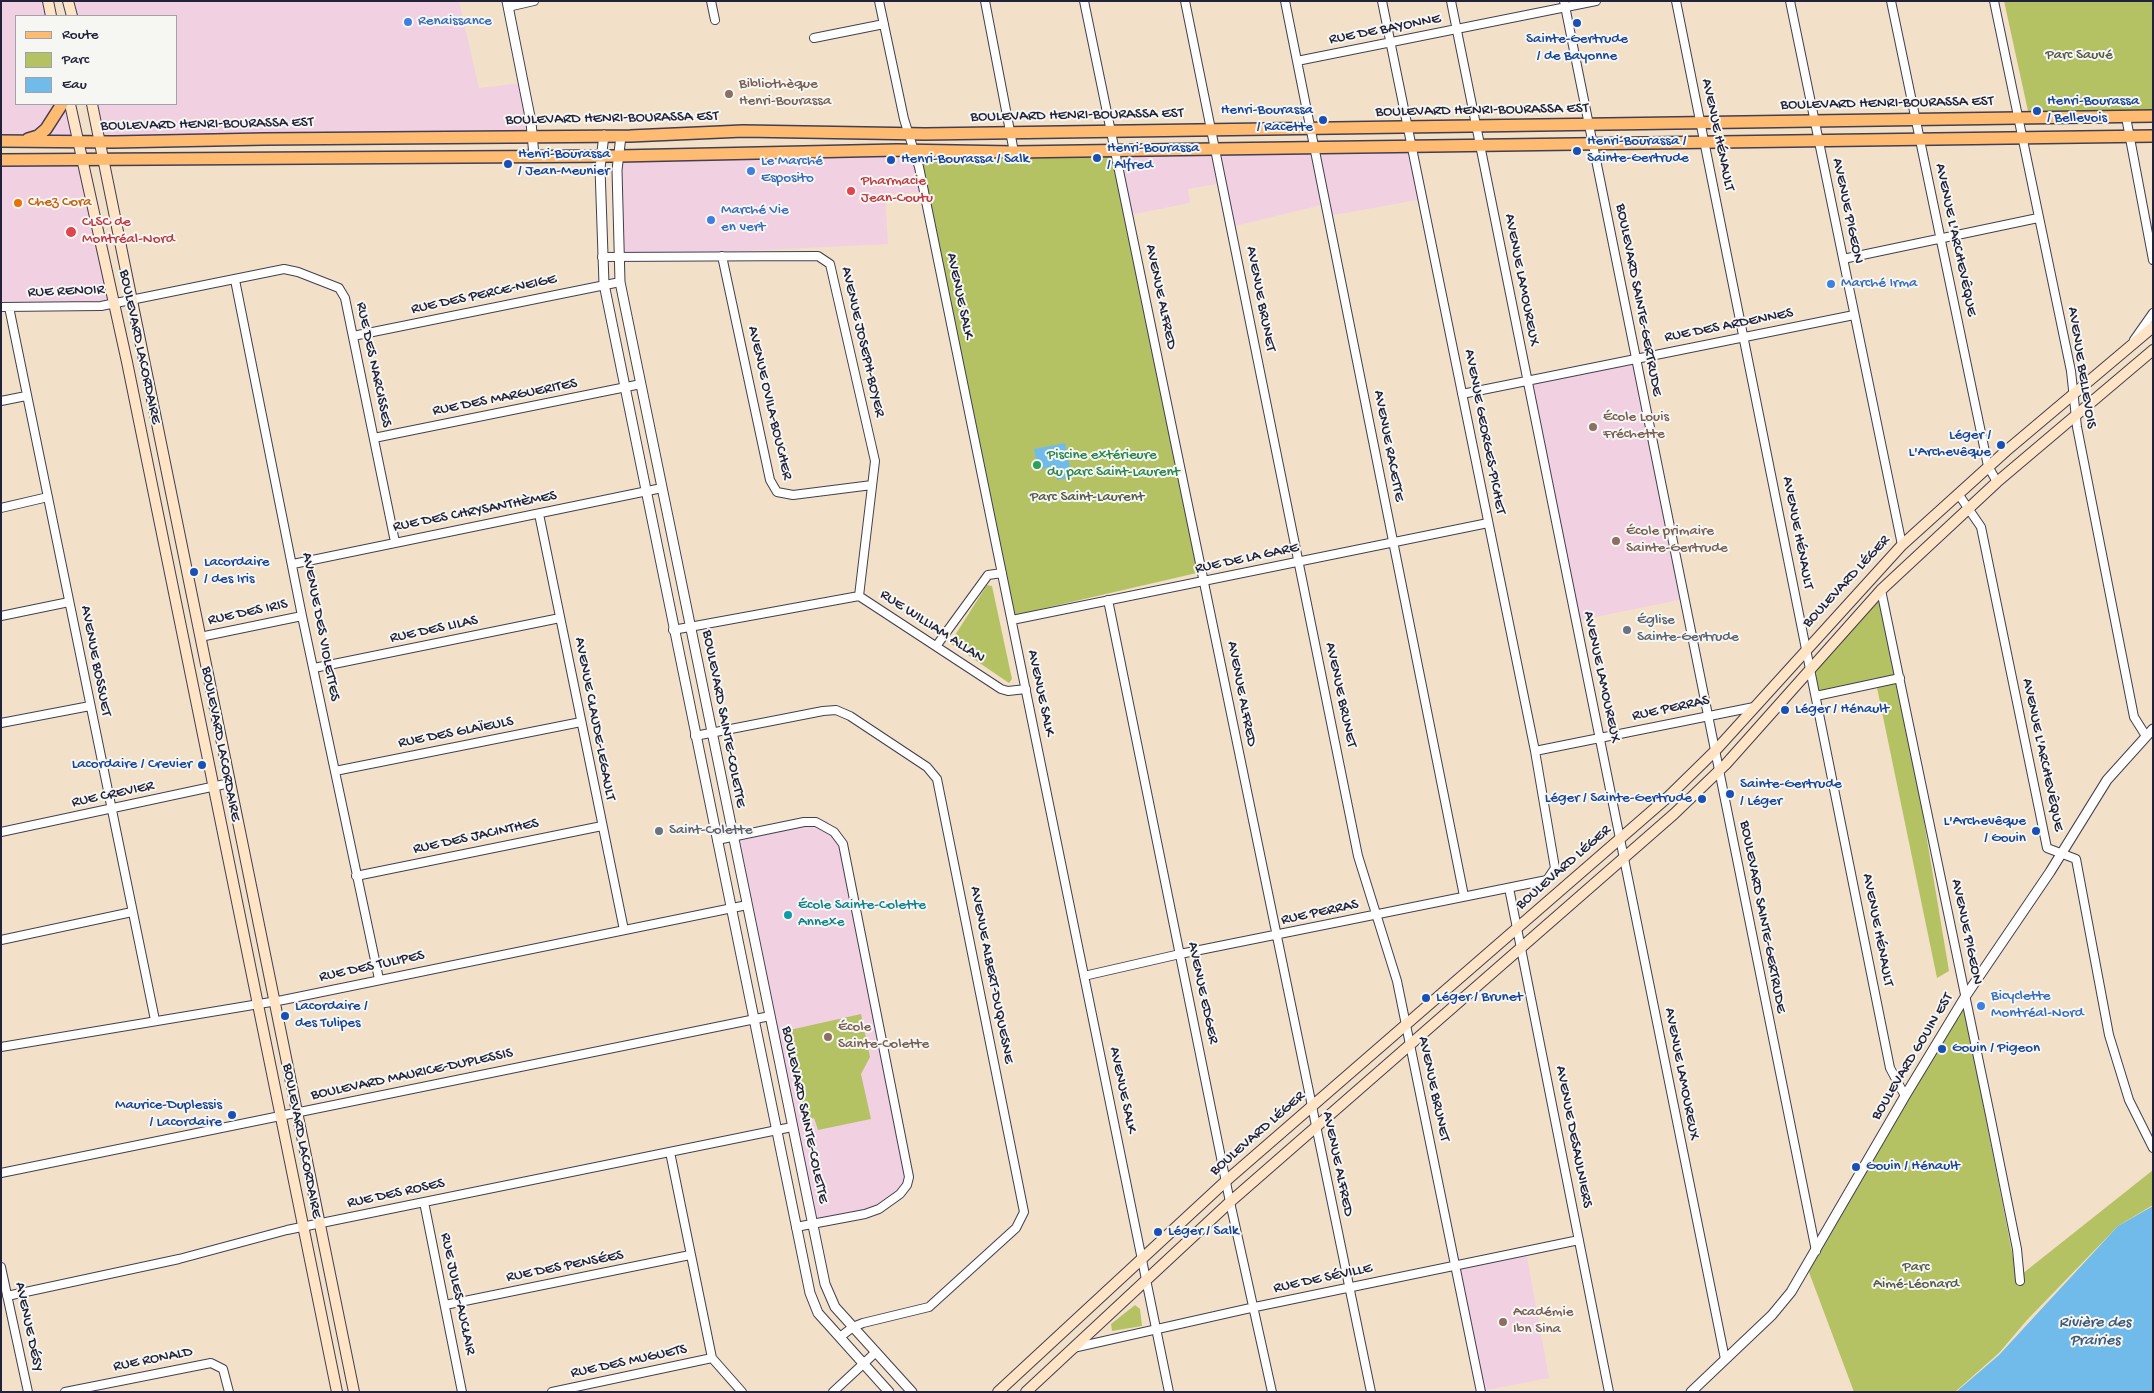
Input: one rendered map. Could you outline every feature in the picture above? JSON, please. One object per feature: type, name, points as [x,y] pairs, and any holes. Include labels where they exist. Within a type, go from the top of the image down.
[{"type":"main road","points":[[48,1],[51,15]]},
{"type":"main road","points":[[68,1],[72,15]]},
{"type":"main road","points":[[6,141],[38,136],[48,126],[61,105]]},
{"type":"main road","name":"BOULEVARD LACORDAIRE","points":[[70,105],[81,160],[115,304],[337,1392]]},
{"type":"main road","name":"BOULEVARD LACORDAIRE","points":[[92,105],[98,142],[354,1392]]},
{"type":"main road","name":"BOULEVARD HENRI-BOURASSA EST","points":[[6,141],[98,142],[621,136],[743,131],[909,133],[1111,131],[2153,116]]},
{"type":"main road","points":[[1,160],[619,156],[913,150],[1014,152],[1215,150],[2153,136]]},
{"type":"main road","name":"BOULEVARD LÉGER","points":[[998,1392],[1227,1180],[1619,840],[1715,752],[1806,648],[1902,545],[1959,495],[1988,466],[2072,393],[2153,327]]},
{"type":"main road","name":"BOULEVARD LÉGER","points":[[1026,1392],[1230,1202],[1623,860],[1719,770],[1881,590],[1997,482],[2153,350]]},
{"type":"street","points":[[534,1],[507,4],[533,136],[534,156]]},
{"type":"street","points":[[711,1],[715,20]]},
{"type":"street","name":"AVENUE SALK","points":[[879,1],[913,150],[919,167],[1169,1392]]},
{"type":"street","points":[[985,1],[1012,132],[1014,152]]},
{"type":"street","name":"AVENUE ALFRED","points":[[1084,1],[1371,1392]]},
{"type":"street","name":"AVENUE BRUNET","points":[[1185,1],[1358,856],[1393,964],[1481,1392]]},
{"type":"street","name":"AVENUE RACETTE","points":[[1284,1],[1464,896]]},
{"type":"street","name":"AVENUE GEORGES-PICHET","points":[[1382,1],[1535,751],[1555,868]]},
{"type":"street","name":"AVENUE LAMOUREUX","points":[[1451,1],[1725,1359]]},
{"type":"street","name":"RUE DE BAYONNE","points":[[1297,61],[1457,29],[1564,4],[1596,1]]},
{"type":"street","name":"AVENUE HÉNAULT","points":[[1676,1],[1890,1068],[1905,1096]]},
{"type":"street","name":"AVENUE PIGEON","points":[[1790,1],[1902,545]]},
{"type":"street","name":"AVENUE L'ARCHEVÊQUE","points":[[1891,1],[1988,466],[1997,482]]},
{"type":"street","name":"AVENUE BELLEVOIS","points":[[1994,1],[2071,371],[2075,417],[2134,717],[2146,736]]},
{"type":"street","name":"BOULEVARD SAINTE-GERTRUDE","points":[[1564,4],[1816,1250]]},
{"type":"street","points":[[814,38],[884,24]]},
{"type":"street","points":[[2126,117],[2153,260]]},
{"type":"street","name":"BOULEVARD SAINTE-COLETTE","points":[[604,135],[602,156],[602,257],[604,284],[673,630],[812,1300],[818,1313],[889,1392]]},
{"type":"street","name":"BOULEVARD SAINTE-COLETTE","points":[[621,136],[619,156],[618,257],[620,282],[828,1296],[852,1327],[912,1392]]},
{"type":"street","points":[[1843,259],[2038,218]]},
{"type":"street","name":"AVENUE OVILA-BOUCHER","points":[[722,256],[770,480],[777,492],[793,495],[872,485]]},
{"type":"street","name":"AVENUE JOSEPH-BOYER","points":[[602,257],[818,256],[830,264],[875,461],[859,596]]},
{"type":"street","name":"RUE DES NARCISSES","points":[[131,300],[284,269],[298,272],[338,288],[345,298],[395,542]]},
{"type":"street","name":"AVENUE DES VIOLETTES","points":[[235,280],[302,616],[378,979]]},
{"type":"street","name":"RUE DES PERCE-NEIGE","points":[[353,336],[620,282]]},
{"type":"street","name":"RUE RENOIR","points":[[5,307],[101,306],[131,300]]},
{"type":"street","name":"AVENUE BOSSUET","points":[[5,307],[48,497],[155,1020]]},
{"type":"street","name":"BOULEVARD LÉGER","points":[[2129,348],[2153,313]]},
{"type":"street","name":"RUE DES ARDENNES","points":[[1462,394],[1854,315]]},
{"type":"street","name":"RUE DES MARGUERITES","points":[[374,438],[641,384]]},
{"type":"street","points":[[1,401],[26,396]]},
{"type":"street","name":"RUE DES CHRYSANTHÈMES","points":[[293,564],[662,488]]},
{"type":"street","name":"AVENUE L'ARCHEVÊQUE","points":[[1959,495],[1970,507],[1981,527],[2047,848],[2076,859],[2109,1035],[2126,1093],[2153,1148]]},
{"type":"street","points":[[1,508],[48,497]]},
{"type":"street","name":"AVENUE CLAUDE-LEGAULT","points":[[539,514],[624,930]]},
{"type":"street","name":"RUE DE LA GARE","points":[[1012,620],[1488,523]]},
{"type":"street","points":[[937,646],[988,575],[1002,572]]},
{"type":"street","name":"AVENUE PIGEON","points":[[1881,590],[2011,1218],[2020,1280]]},
{"type":"street","name":"RUE WILLIAM ALLAN","points":[[673,630],[690,625],[859,596],[1001,690],[1008,692],[1026,689]]},
{"type":"street","name":"AVENUE EDGER","points":[[1108,600],[1230,1202],[1255,1307],[1272,1392]]},
{"type":"street","points":[[1,616],[69,602]]},
{"type":"street","name":"RUE DES IRIS","points":[[200,637],[302,616]]},
{"type":"street","name":"RUE DES LILAS","points":[[314,668],[560,618]]},
{"type":"street","points":[[1816,696],[1900,678]]},
{"type":"street","points":[[1,723],[90,706]]},
{"type":"street","name":"RUE PERRAS","points":[[1535,751],[1754,707]]},
{"type":"street","name":"AVENUE ALBERT-DUQUESNE","points":[[695,736],[836,710],[850,716],[927,768],[937,779],[1024,1212],[1016,1228],[929,1307],[852,1327],[840,1337]]},
{"type":"street","name":"RUE DES GLAÏEULS","points":[[335,771],[582,722]]},
{"type":"street","name":"BOULEVARD GOUIN EST","points":[[1691,1392],[1783,1304],[1965,997],[2107,780],[2153,729]]},
{"type":"street","name":"RUE CREVIER","points":[[1,832],[230,783]]},
{"type":"street","points":[[717,840],[816,822],[834,832],[843,844],[909,1177],[907,1184],[900,1194],[879,1209],[796,1227]]},
{"type":"street","name":"RUE DES JACINTHES","points":[[356,876],[602,826]]},
{"type":"street","name":"RUE PERRAS","points":[[1084,976],[1180,954],[1547,880],[1555,868]]},
{"type":"street","name":"AVENUE DESAULNIERS","points":[[1509,888],[1609,1392]]},
{"type":"street","name":"RUE DES TULIPES","points":[[1,1047],[274,1001],[747,905]]},
{"type":"street","points":[[1,940],[132,912]]},
{"type":"street","name":"BOULEVARD MAURICE-DUPLESSIS","points":[[1,1173],[770,1016]]},
{"type":"street","name":"RUE DES ROSES","points":[[8,1296],[179,1259],[303,1227],[792,1127]]},
{"type":"street","points":[[670,1152],[712,1358],[742,1392]]},
{"type":"street","name":"RUE JULES-AUCLAIR","points":[[424,1202],[462,1392]]},
{"type":"street","name":"RUE DE SÉVILLE","points":[[1072,1348],[1255,1307],[1580,1240]]},
{"type":"street","name":"RUE DES PENSÉES","points":[[445,1305],[690,1256]]},
{"type":"street","name":"AVENUE DÉSY","points":[[1,1267],[28,1392]]},
{"type":"street","points":[[832,1392],[876,1352]]},
{"type":"street","name":"RUE DES MUGUETS","points":[[552,1392],[712,1358]]},
{"type":"street","name":"RUE RONALD","points":[[65,1392],[211,1363],[223,1369],[229,1392]]},
{"type":"shaded area","points":[[1,1],[49,1],[52,15],[15,15],[15,105],[70,105],[78,142],[1,141]]},
{"type":"shaded area","points":[[69,1],[459,1],[479,88],[523,83],[533,136],[98,142],[90,105],[178,105],[178,15],[72,15]]},
{"type":"shaded area","points":[[1412,146],[1423,199],[1328,216],[1325,204],[1231,227],[1222,183],[1188,189],[1190,203],[1129,215],[1116,150]]},
{"type":"shaded area","points":[[913,150],[930,192],[885,194],[888,244],[618,257],[619,156]]},
{"type":"shaded area","points":[[1,160],[81,160],[115,304],[1,307]]},
{"type":"shaded area","points":[[1635,358],[1684,599],[1575,621],[1527,380]]},
{"type":"shaded area","name":"École Sainte-Colette","points":[[827,820],[843,844],[907,1185],[865,1214],[813,1225],[733,837],[804,822]]},
{"type":"shaded area","name":"Académie Ibn Sina","points":[[1526,1252],[1549,1378],[1481,1391],[1456,1266]]},
{"type":"green space","name":"Parc Sauvé","points":[[2004,1],[2153,1],[2153,110],[2028,111]]},
{"type":"green space","name":"Parc Saint-Laurent","points":[[1113,149],[1201,572],[1011,616],[919,150]]},
{"type":"green space","points":[[987,585],[992,586],[1012,679],[1009,683],[950,643]]},
{"type":"green space","points":[[1881,590],[1900,678],[1949,971],[1937,978],[1875,678],[1816,696],[1811,669]]},
{"type":"green space","name":"Parc Aimé-Léonard","points":[[1962,996],[2017,1278],[2153,1170],[2153,1205],[2118,1226],[2027,1320],[1999,1353],[1955,1392],[1854,1392],[1807,1267]]},
{"type":"green space","points":[[861,1014],[870,1057],[861,1074],[871,1119],[818,1130],[814,1118],[806,1121],[785,1031]]},
{"type":"green space","points":[[1135,1305],[1140,1309],[1142,1326],[1112,1331],[1111,1324]]},
{"type":"water","points":[[1065,443],[1072,477],[1057,480],[1054,466],[1038,470],[1034,449]]},
{"type":"water","name":"Rivière des Prairies","points":[[2153,1206],[2153,1392],[1956,1392],[1999,1355],[2118,1226]]},
{"type":"place","name":"Renaissance","points":[[408,22]]},
{"type":"place","name":"Sainte-Gertrude / de Bayonne","points":[[1577,23]]},
{"type":"place","name":"Bibliothèque Henri-Bourassa","points":[[729,94]]},
{"type":"place","name":"Henri-Bourassa / Bellevois","points":[[2037,111]]},
{"type":"place","name":"Henri-Bourassa / Racette","points":[[1323,120]]},
{"type":"place","name":"Henri-Bourassa / Sainte-Gertrude","points":[[1577,151]]},
{"type":"place","name":"Henri-Bourassa / Alfred","points":[[1097,158]]},
{"type":"place","name":"Henri-Bourassa / Salk","points":[[891,160]]},
{"type":"place","name":"Henri-Bourassa / Jean-Meunier","points":[[508,164]]},
{"type":"place","name":"Le Marché Esposito","points":[[751,171]]},
{"type":"place","name":"Pharmacie Jean-Coutu","points":[[851,191]]},
{"type":"place","name":"Chez Cora","points":[[18,203]]},
{"type":"place","name":"Marché Vie en vert","points":[[711,220]]},
{"type":"place","name":"CLSC de Montréal-Nord","points":[[71,232]]},
{"type":"place","name":"Marché Irma","points":[[1831,284]]},
{"type":"place","name":"École Louis Fréchette","points":[[1593,427]]},
{"type":"place","name":"Léger / L'Archevêque","points":[[2001,445]]},
{"type":"place","name":"Piscine extérieure du parc Saint-Laurent","points":[[1037,465]]},
{"type":"place","name":"École primaire Sainte-Gertrude","points":[[1616,541]]},
{"type":"place","name":"Lacordaire / des Iris","points":[[194,572]]},
{"type":"place","name":"Église Sainte-Gertrude","points":[[1627,630]]},
{"type":"place","name":"Léger / Hénault","points":[[1785,710]]},
{"type":"place","name":"Lacordaire / Crevier","points":[[202,765]]},
{"type":"place","name":"Sainte-Gertrude / Léger","points":[[1730,794]]},
{"type":"place","name":"Léger / Sainte-Gertrude","points":[[1702,799]]},
{"type":"place","name":"Saint-Colette","points":[[659,831]]},
{"type":"place","name":"L'Archevêque / Gouin","points":[[2036,831]]},
{"type":"place","name":"École Sainte-Colette Annexe","points":[[788,915]]},
{"type":"place","name":"Léger / Brunet","points":[[1426,998]]},
{"type":"place","name":"Bicyclette Montréal-Nord","points":[[1981,1006]]},
{"type":"place","name":"Lacordaire / des Tulipes","points":[[285,1016]]},
{"type":"place","name":"École Sainte-Colette","points":[[828,1037]]},
{"type":"place","name":"Gouin / Pigeon","points":[[1942,1049]]},
{"type":"place","name":"Maurice-Duplessis / Lacordaire","points":[[232,1115]]},
{"type":"place","name":"Gouin / Hénault","points":[[1856,1167]]},
{"type":"place","name":"Léger / Salk","points":[[1158,1232]]},
{"type":"place","name":"Académie Ibn Sina","points":[[1503,1322]]}]
